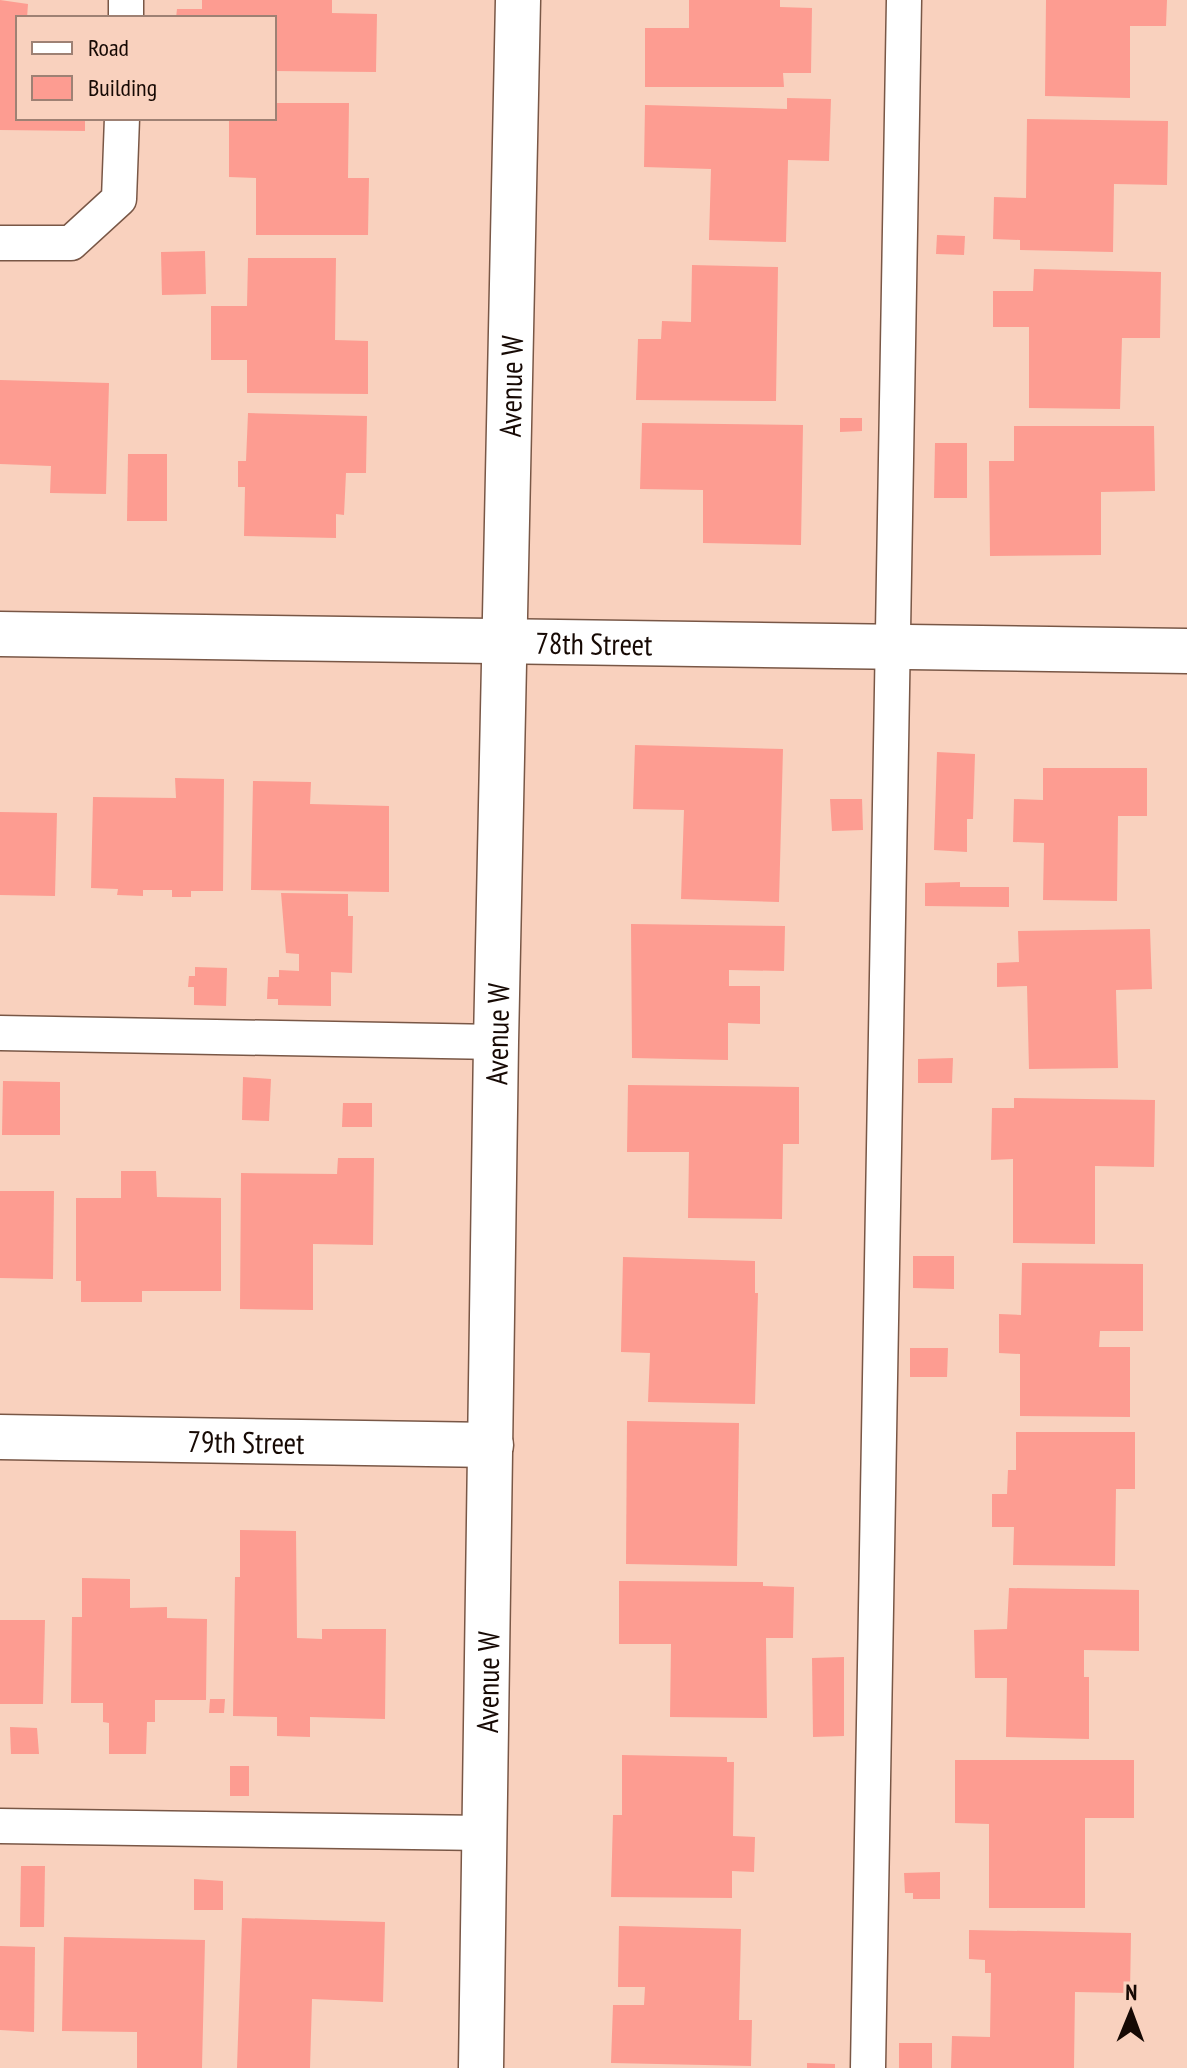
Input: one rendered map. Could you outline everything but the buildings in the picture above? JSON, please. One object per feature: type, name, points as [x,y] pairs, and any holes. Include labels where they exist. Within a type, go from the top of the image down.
[{"type":"street","name":"Avenue W","points":[[481,2068],[496,1042],[518,0]]},
{"type":"street","name":"78th Street","points":[[0,634],[1187,651]]},
{"type":"street","name":"79th Street","points":[[0,1437],[491,1445]]},
{"type":"lane","points":[[868,2068],[904,0]]},
{"type":"lane","points":[[0,243],[71,243],[119,199],[122,120]]},
{"type":"lane","points":[[0,1033],[496,1042]]},
{"type":"lane","points":[[0,1826],[484,1833]]}]
